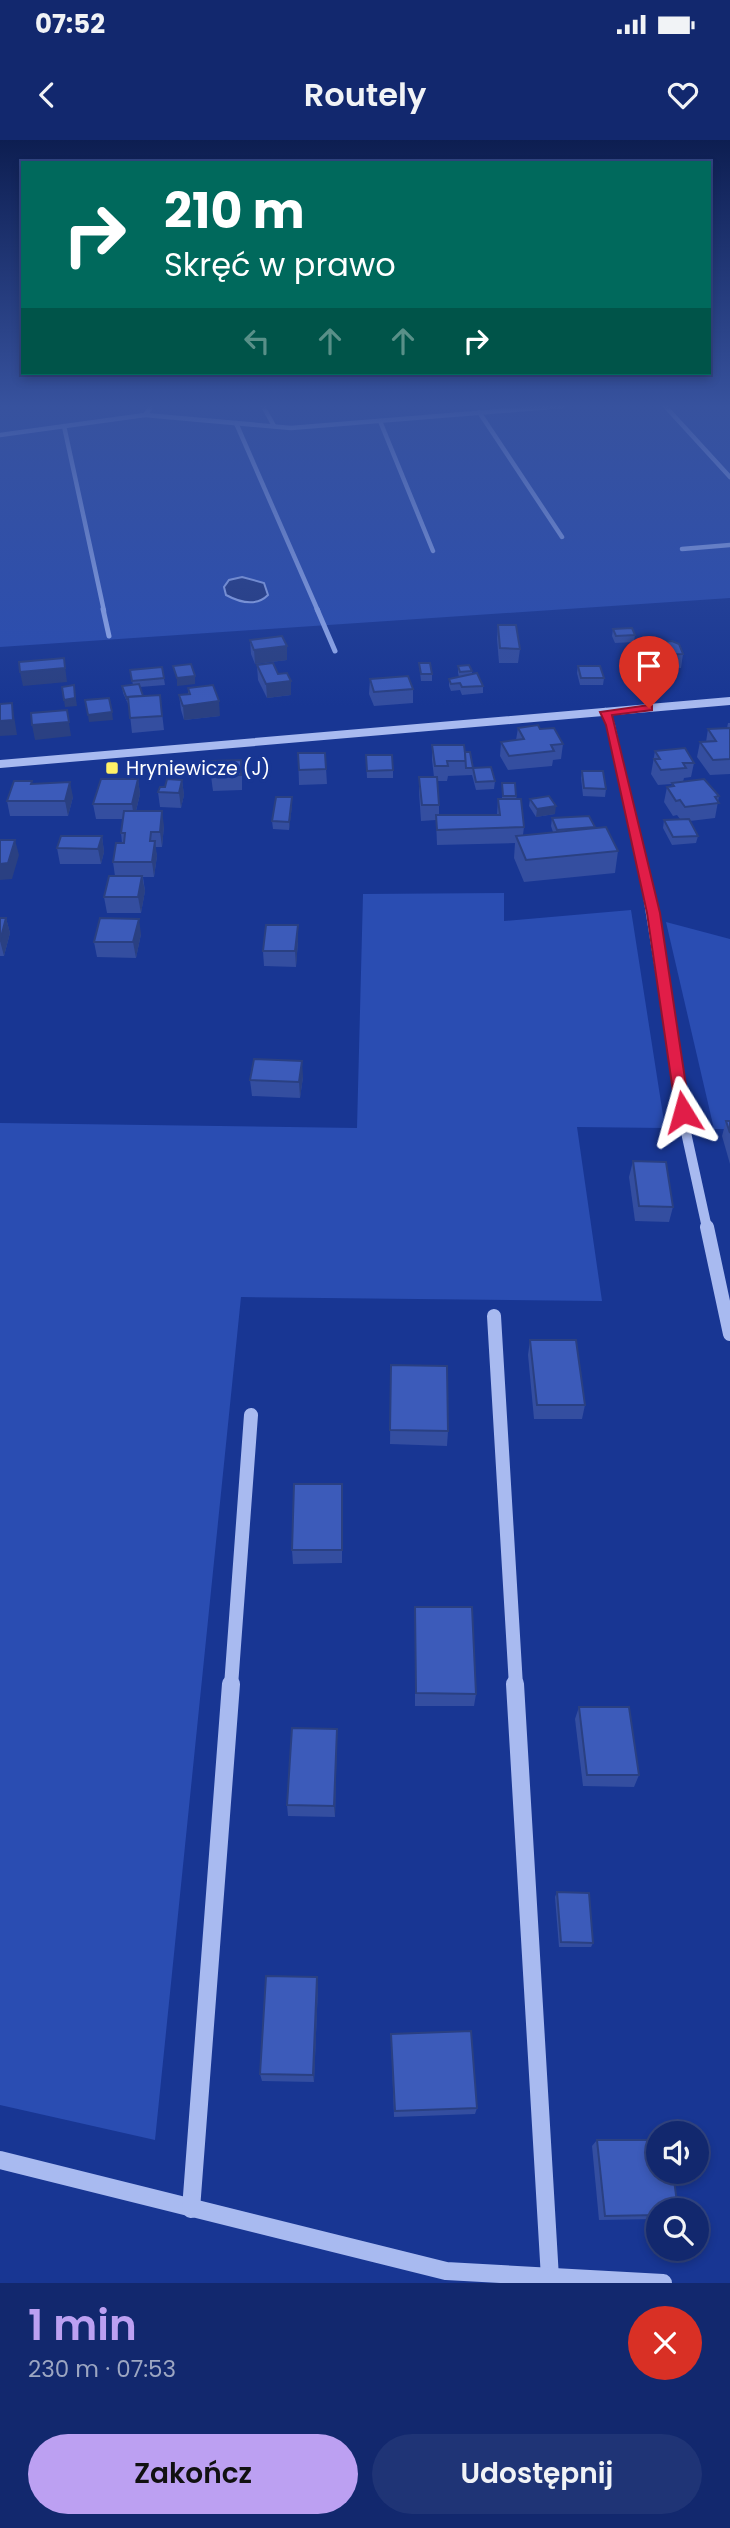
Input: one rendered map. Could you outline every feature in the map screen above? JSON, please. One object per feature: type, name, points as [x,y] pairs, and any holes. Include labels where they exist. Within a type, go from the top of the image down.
[{"type":"street","points":[[0,764],[730,701]]},
{"type":"street","points":[[605,712],[611,725],[653,913],[687,1137],[730,1334]]},
{"type":"street","points":[[494,1316],[550,2278]]},
{"type":"street","points":[[191,2210],[251,1415]]},
{"type":"street","points":[[0,2160],[446,2272],[663,2283]]},
{"type":"shaded area","points":[[0,506],[730,506],[730,598],[0,647]]},
{"type":"shaded area","points":[[242,577],[264,583],[268,595],[258,601],[247,602],[226,595],[224,587],[229,580]]},
{"type":"shaded area","points":[[504,893],[504,921],[631,910],[665,1128],[577,1127],[602,1301],[241,1297],[155,2140],[0,2105],[0,1123],[357,1128],[363,894]]},
{"type":"shaded area","points":[[666,922],[730,939],[730,1129],[714,1129]]},
{"type":"building","points":[[498,625],[516,625],[520,649],[500,648]]},
{"type":"building","points":[[632,628],[635,635],[616,636],[613,629]]},
{"type":"building","points":[[282,636],[287,646],[254,650],[250,640]]},
{"type":"building","points":[[672,641],[679,644],[683,654],[639,655],[634,645]]},
{"type":"building","points":[[64,658],[65,668],[20,672],[19,662]]},
{"type":"building","points":[[273,663],[278,674],[287,673],[291,681],[266,684],[257,665]]},
{"type":"building","points":[[419,663],[430,663],[432,674],[421,674]]},
{"type":"building","points":[[191,664],[195,676],[177,678],[173,666]]},
{"type":"building","points":[[469,665],[472,671],[460,672],[458,666]]},
{"type":"building","points":[[578,666],[600,666],[604,678],[581,678]]},
{"type":"building","points":[[162,667],[164,678],[132,681],[130,670]]},
{"type":"building","points":[[477,673],[483,686],[462,687],[460,683],[451,684],[449,679]]},
{"type":"building","points":[[408,676],[413,689],[374,692],[370,679]]},
{"type":"building","points":[[139,684],[143,696],[127,699],[122,686]]},
{"type":"building","points":[[74,685],[75,698],[64,700],[62,687]]},
{"type":"building","points":[[213,685],[219,701],[183,706],[179,695],[190,694],[188,688]]},
{"type":"building","points":[[160,695],[162,716],[130,718],[128,697]]},
{"type":"building","points":[[109,698],[112,712],[88,715],[85,700]]},
{"type":"building","points":[[12,703],[13,720],[0,721],[0,704]]},
{"type":"building","points":[[67,710],[69,722],[32,725],[31,713]]},
{"type":"building","points":[[538,725],[540,729],[554,728],[563,744],[551,745],[554,751],[509,756],[501,742],[524,739],[518,728]]},
{"type":"building","points":[[730,728],[730,759],[713,760],[700,742],[716,741],[708,729]]},
{"type":"building","points":[[432,745],[464,745],[466,761],[447,761],[448,766],[435,766]]},
{"type":"building","points":[[685,748],[694,763],[683,763],[686,768],[661,770],[654,759],[660,759],[655,751]]},
{"type":"building","points":[[465,752],[470,752],[473,768],[466,768]]},
{"type":"building","points":[[298,753],[325,753],[326,769],[299,770]]},
{"type":"building","points":[[366,755],[392,755],[393,770],[367,771]]},
{"type":"building","points":[[241,760],[241,775],[211,776],[212,761]]},
{"type":"building","points":[[491,767],[495,781],[476,782],[473,768]]},
{"type":"building","points":[[582,771],[603,771],[606,789],[584,788]]},
{"type":"building","points":[[419,777],[437,777],[439,805],[422,805]]},
{"type":"building","points":[[101,779],[138,779],[132,804],[93,804]]},
{"type":"building","points":[[167,779],[182,780],[179,793],[158,792],[160,787],[165,787]]},
{"type":"building","points":[[704,779],[719,796],[715,797],[719,803],[685,807],[680,800],[676,801],[667,787],[674,786],[672,783]]},
{"type":"building","points":[[14,781],[32,781],[31,784],[70,782],[65,801],[7,801]]},
{"type":"building","points":[[502,783],[515,783],[516,796],[503,796]]},
{"type":"building","points":[[549,796],[556,806],[537,809],[530,799]]},
{"type":"building","points":[[276,797],[292,797],[289,822],[272,821]]},
{"type":"building","points":[[498,799],[521,799],[524,827],[437,830],[436,815],[500,815]]},
{"type":"building","points":[[124,811],[162,811],[160,832],[151,832],[150,841],[155,841],[152,862],[113,862],[116,843],[124,843],[125,833],[121,833]]},
{"type":"building","points":[[589,816],[595,827],[557,830],[552,818]]},
{"type":"building","points":[[689,819],[698,836],[673,837],[664,820]]},
{"type":"building","points":[[606,827],[618,851],[526,860],[516,836]]},
{"type":"building","points":[[61,836],[102,836],[98,849],[57,848]]},
{"type":"building","points":[[0,840],[15,840],[8,863],[0,864]]},
{"type":"building","points":[[109,876],[142,876],[138,897],[104,897]]},
{"type":"building","points":[[0,918],[6,918],[0,941]]},
{"type":"building","points":[[100,918],[139,919],[133,942],[94,942]]},
{"type":"building","points":[[266,925],[298,925],[295,951],[263,951]]},
{"type":"building","points":[[254,1059],[302,1061],[299,1082],[250,1080]]},
{"type":"building","points":[[633,1161],[666,1162],[673,1207],[639,1206]]},
{"type":"building","points":[[530,1340],[576,1340],[585,1405],[537,1405]]},
{"type":"building","points":[[391,1365],[447,1366],[448,1431],[390,1430]]},
{"type":"building","points":[[294,1484],[342,1484],[342,1550],[292,1550]]},
{"type":"building","points":[[415,1607],[472,1607],[476,1694],[416,1693]]},
{"type":"building","points":[[579,1707],[629,1707],[639,1775],[587,1775]]},
{"type":"building","points":[[292,1728],[337,1729],[334,1806],[287,1805]]},
{"type":"building","points":[[557,1892],[589,1893],[593,1943],[561,1942]]},
{"type":"building","points":[[266,1976],[317,1977],[313,2075],[260,2074]]},
{"type":"building","points":[[471,2031],[477,2108],[395,2111],[391,2034]]},
{"type":"building","points":[[597,2140],[646,2140],[646,2184],[675,2184],[676,2198],[646,2198],[646,2215],[605,2216]]},
{"type":"waterway","points":[[81,506],[104,611]]},
{"type":"waterway","points":[[272,506],[318,611]]},
{"type":"waterway","points":[[415,506],[433,551]]},
{"type":"waterway","points":[[541,506],[562,537]]},
{"type":"waterway","points":[[682,549],[730,545]]},
{"type":"waterway","points":[[103,609],[109,636]]},
{"type":"waterway","points":[[317,609],[335,651]]},
{"type":"place","name":"Hryniewicze (J)","points":[[112,768]]},
{"type":"route","points":[[649,708],[605,712],[611,725],[653,913],[683,1112]]}]
